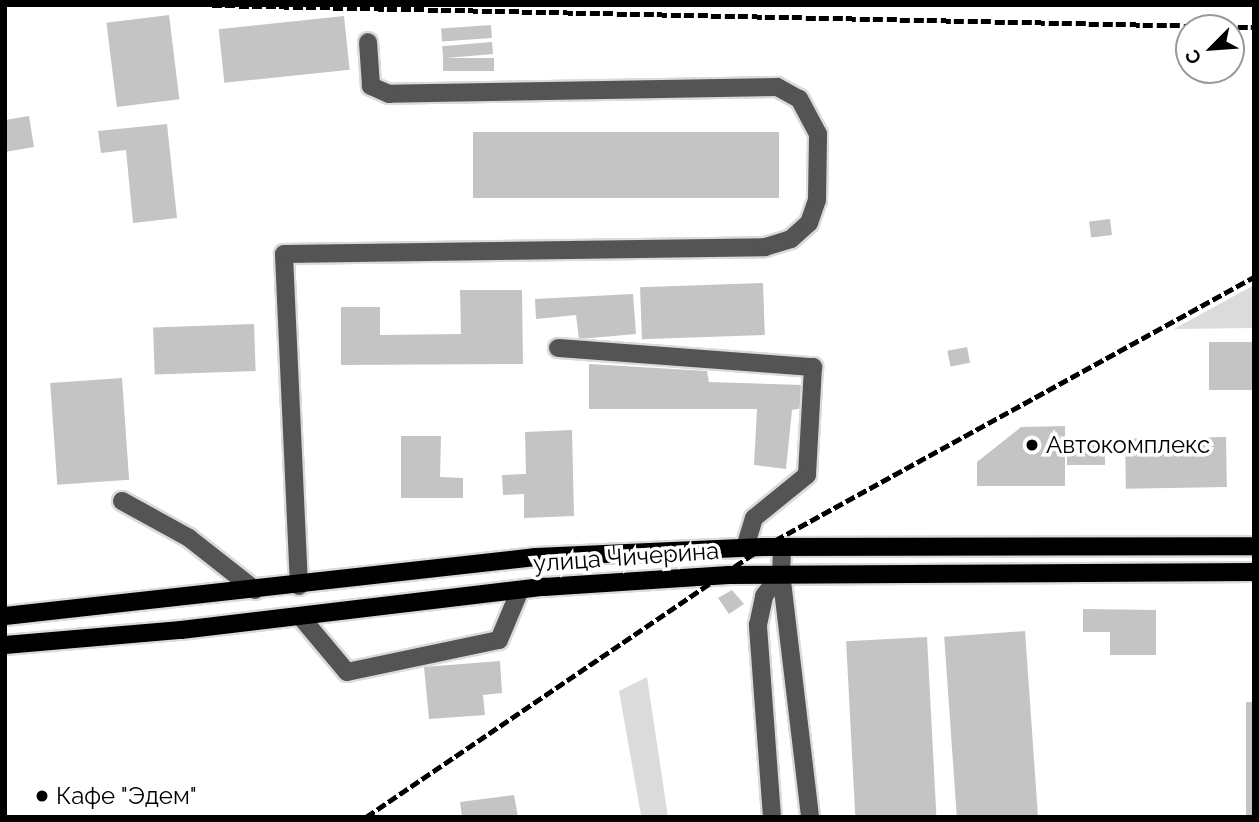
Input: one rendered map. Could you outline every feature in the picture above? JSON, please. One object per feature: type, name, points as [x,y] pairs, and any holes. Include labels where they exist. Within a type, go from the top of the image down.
[{"type":"main road","name":"улица Чичерина","points":[[5,616],[299,586],[536,557],[745,548],[1254,546]]},
{"type":"main road","name":"улица Чичерина","points":[[5,645],[300,616],[520,590],[781,573],[1254,572]]},
{"type":"lane","points":[[299,586],[284,254],[765,247],[791,239],[808,223],[817,200],[818,134],[799,99],[777,87],[389,94],[371,86],[368,42]]},
{"type":"lane","points":[[558,348],[813,367],[807,475],[754,518],[745,548]]},
{"type":"lane","points":[[122,501],[189,538],[255,590]]},
{"type":"lane","points":[[782,548],[781,573],[810,817]]},
{"type":"lane","points":[[772,817],[758,625],[764,596],[781,573]]},
{"type":"lane","points":[[300,616],[346,672],[499,640],[520,590]]},
{"type":"shaded area","points":[[1254,285],[1254,328],[1174,329]]},
{"type":"shaded area","points":[[647,677],[668,817],[635,817],[641,815],[619,691]]},
{"type":"building","points":[[169,15],[179,99],[117,107],[106,23]]},
{"type":"building","points":[[344,16],[350,70],[224,83],[219,29]]},
{"type":"building","points":[[491,25],[492,38],[442,41],[441,28]]},
{"type":"building","points":[[492,42],[493,54],[443,58],[442,46]]},
{"type":"building","points":[[443,58],[494,58],[494,71],[443,71]]},
{"type":"building","points":[[29,116],[34,147],[5,152],[5,120]]},
{"type":"building","points":[[167,124],[177,218],[133,223],[126,150],[101,153],[98,131]]},
{"type":"building","points":[[473,132],[779,132],[779,198],[473,198]]},
{"type":"building","points":[[1110,219],[1112,235],[1091,237],[1089,222]]},
{"type":"building","points":[[763,283],[765,335],[642,339],[640,287]]},
{"type":"building","points":[[460,290],[522,290],[523,364],[341,365],[341,307],[380,307],[380,335],[461,334]]},
{"type":"building","points":[[633,294],[636,334],[579,339],[576,315],[536,319],[535,299]]},
{"type":"building","points":[[254,324],[256,371],[155,374],[153,328]]},
{"type":"building","points":[[1209,342],[1254,342],[1254,390],[1209,390]]},
{"type":"building","points":[[967,347],[970,363],[950,367],[947,351]]},
{"type":"building","points":[[589,364],[707,371],[709,382],[803,385],[803,408],[792,410],[786,469],[754,465],[757,409],[589,409]]},
{"type":"building","points":[[122,378],[129,480],[57,485],[50,383]]},
{"type":"building","name":"Автокомплекс","points":[[1065,426],[1065,486],[977,486],[977,462],[1021,427]]},
{"type":"building","points":[[572,430],[574,516],[524,518],[524,494],[503,495],[502,475],[526,474],[525,432]]},
{"type":"building","points":[[401,436],[441,436],[440,477],[463,478],[463,498],[401,498]]},
{"type":"building","points":[[1226,437],[1227,487],[1126,489],[1125,439]]},
{"type":"building","points":[[1067,439],[1105,439],[1105,465],[1067,465]]},
{"type":"building","points":[[732,590],[744,604],[729,614],[718,598]]},
{"type":"building","points":[[1083,609],[1156,610],[1156,655],[1110,655],[1110,632],[1083,632]]},
{"type":"building","points":[[1025,631],[1038,817],[957,817],[944,637]]},
{"type":"building","points":[[927,637],[936,817],[855,817],[846,641]]},
{"type":"building","points":[[500,661],[502,693],[483,695],[485,715],[429,719],[424,667]]},
{"type":"building","points":[[1246,702],[1254,702],[1254,817],[1246,817]]},
{"type":"building","points":[[514,795],[518,817],[462,817],[460,802]]},
{"type":"railway","points":[[212,5],[1254,27]]},
{"type":"railway","points":[[366,817],[763,547],[1254,277]]},
{"type":"place","name":"Автокомплекс","points":[[1032,445]]},
{"type":"place","name":"Кафе \"Эдем\"","points":[[42,796]]}]
